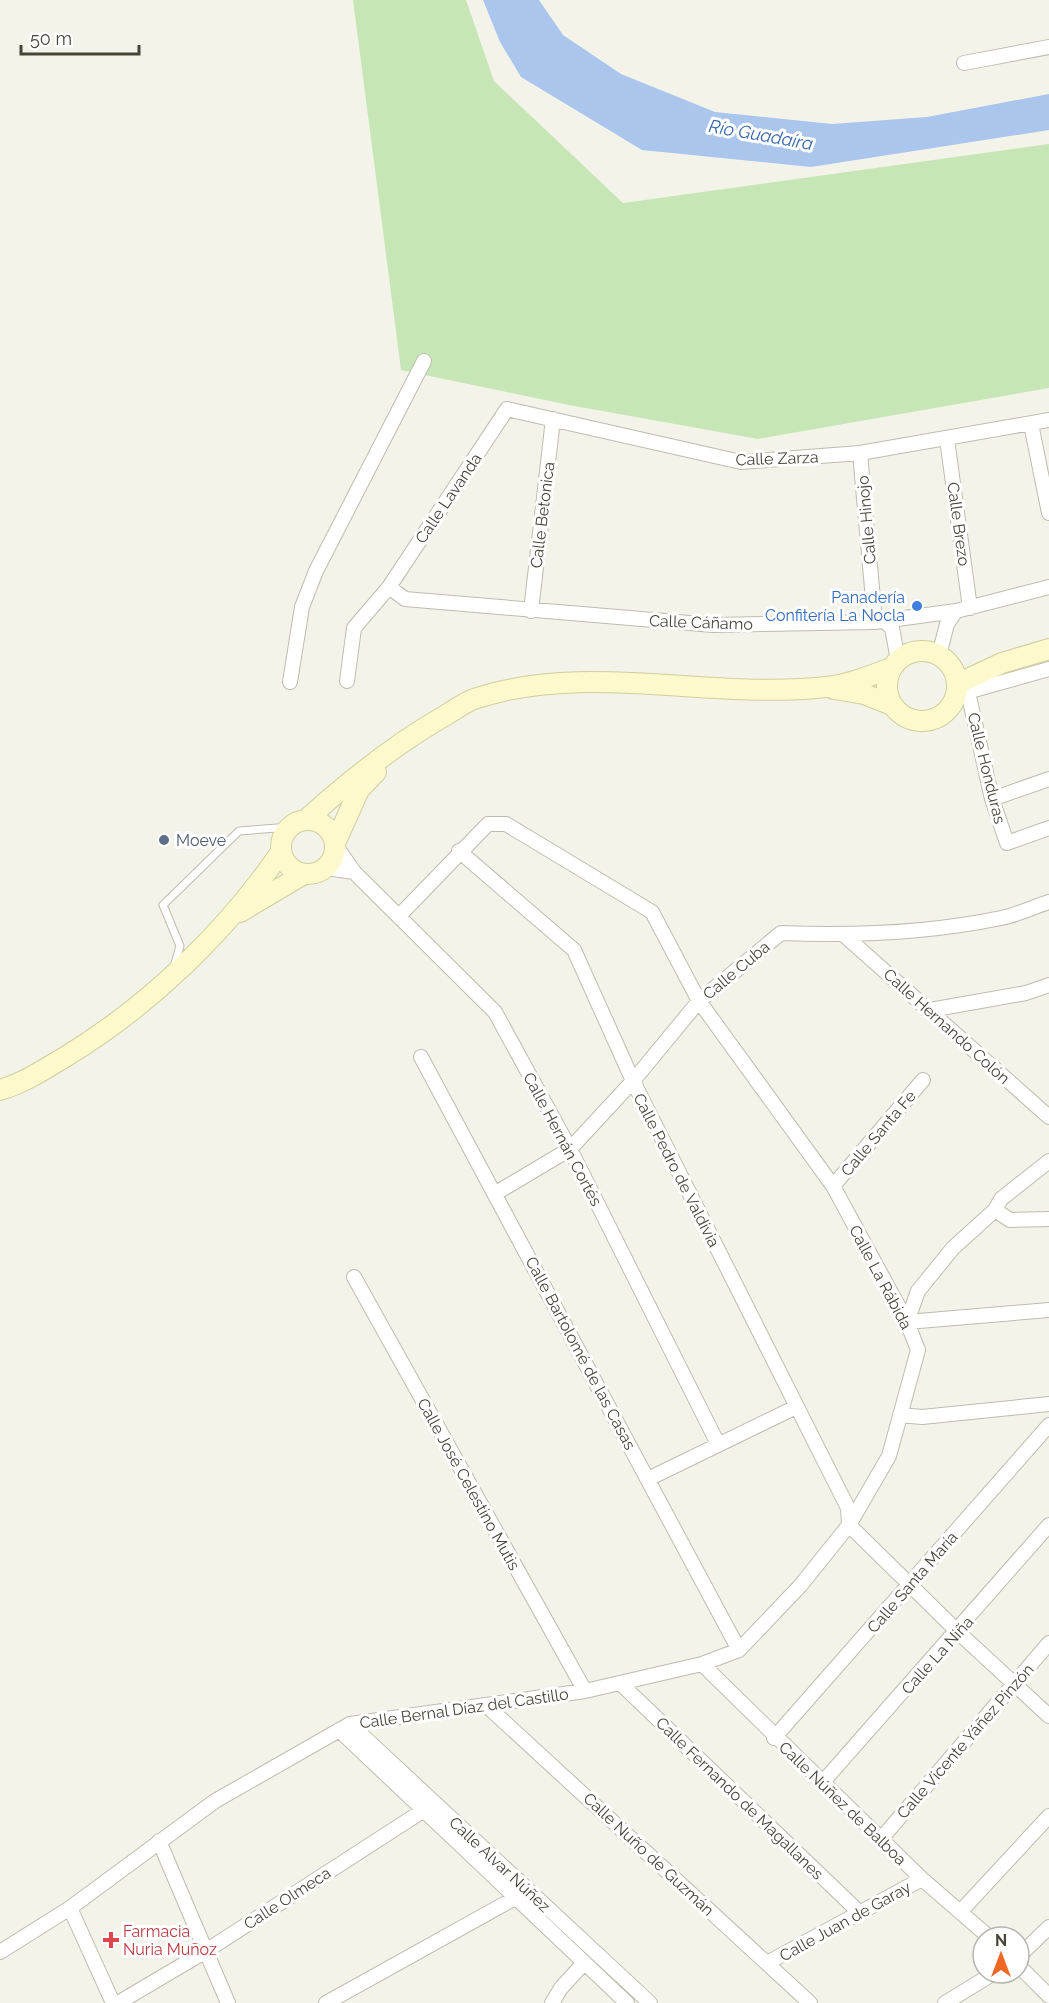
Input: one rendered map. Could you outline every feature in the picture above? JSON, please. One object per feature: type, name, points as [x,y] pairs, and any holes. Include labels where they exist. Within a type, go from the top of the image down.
[{"type":"main road","points":[[826,687],[864,694],[892,705],[909,719],[931,720],[949,708],[960,690],[1002,663],[1049,649]]},
{"type":"main road","points":[[304,874],[287,864],[281,852],[281,843],[298,823],[355,776],[410,736],[475,698],[549,682],[748,689],[826,687],[856,681],[918,651],[944,659],[1002,663]]},
{"type":"main road","points":[[944,659],[960,690]]},
{"type":"main road","points":[[892,705],[887,694],[887,681],[895,664]]},
{"type":"main road","points":[[235,914],[250,909],[304,874],[316,873],[326,868],[333,858],[336,844],[359,790],[410,736]]},
{"type":"main road","points":[[298,823],[325,825],[336,844]]},
{"type":"main road","points":[[0,1090],[21,1084],[110,1030],[172,975],[235,914],[281,852]]},
{"type":"street","points":[[964,63],[1049,47]]},
{"type":"street","points":[[290,682],[302,608],[316,571],[424,361]]},
{"type":"street","name":"Calle Zarza","points":[[507,409],[741,462],[860,453],[1049,420]]},
{"type":"street","name":"Calle Lavanda","points":[[347,681],[354,628],[389,587],[507,409]]},
{"type":"street","name":"Calle Betonica","points":[[531,611],[553,419]]},
{"type":"street","points":[[1031,424],[1049,513]]},
{"type":"street","name":"Calle Brezo","points":[[947,439],[963,610]]},
{"type":"street","name":"Calle Hinojo","points":[[860,453],[879,622],[892,628],[895,664]]},
{"type":"street","name":"Calle Cáñamo","points":[[389,587],[405,599],[713,625],[879,622],[963,610],[1049,587]]},
{"type":"street","points":[[944,659],[947,624],[963,610]]},
{"type":"street","points":[[960,690],[1049,669]]},
{"type":"street","name":"Calle Honduras","points":[[960,690],[1006,843],[1049,828]]},
{"type":"street","points":[[992,799],[1049,779]]},
{"type":"street","name":"Calle La Rábida","points":[[399,915],[459,851],[488,824],[506,824],[652,912],[699,1001],[833,1186],[907,1322],[918,1350],[889,1456],[849,1525],[800,1586],[739,1650]]},
{"type":"street","name":"Calle Hernán Cortés","points":[[336,844],[354,872],[495,1012],[570,1149],[718,1444]]},
{"type":"street","name":"Calle Pedro de Valdivia","points":[[459,851],[574,950],[633,1081],[848,1508],[849,1525]]},
{"type":"street","points":[[326,868],[354,872]]},
{"type":"street","name":"Calle Cuba","points":[[496,1193],[570,1149],[633,1081],[699,1001],[781,933],[844,935],[912,930],[1003,918],[1049,902]]},
{"type":"street","name":"Calle Hernando Colón","points":[[844,935],[1049,1117]]},
{"type":"street","points":[[930,1010],[1026,993],[1049,985]]},
{"type":"street","name":"Calle Bartolomé de las Casas","points":[[421,1056],[739,1650]]},
{"type":"street","name":"Calle Santa Fe","points":[[833,1186],[923,1080]]},
{"type":"street","points":[[1049,1161],[1001,1199],[995,1210],[953,1248],[918,1291],[907,1322],[1049,1310]]},
{"type":"street","points":[[995,1210],[1010,1220],[1049,1219]]},
{"type":"street","name":"Calle José Celestino Mutis","points":[[354,1277],[585,1691]]},
{"type":"street","points":[[900,1415],[922,1417],[1049,1404]]},
{"type":"street","points":[[648,1479],[796,1407]]},
{"type":"street","name":"Calle Santa María","points":[[774,1738],[1049,1425]]},
{"type":"street","points":[[849,1525],[958,1632],[1049,1716]]},
{"type":"street","name":"Calle La Niña","points":[[822,1783],[958,1632],[1049,1525]]},
{"type":"street","name":"Calle Vicente Yáñez Pinzón","points":[[881,1839],[1049,1643]]},
{"type":"street","name":"Calle Bernal Díaz del Castillo","points":[[0,1952],[70,1908],[214,1801],[345,1727],[585,1691],[702,1664],[739,1650]]},
{"type":"street","name":"Calle Núñez de Balboa","points":[[702,1664],[774,1738],[922,1879],[976,1925]]},
{"type":"street","name":"Calle Fernando de Magallanes","points":[[620,1683],[860,1912]]},
{"type":"street","name":"Calle Nuño de Guzmán","points":[[487,1706],[810,2003]]},
{"type":"street","name":"Calle Alvar Núñez","points":[[345,1727],[424,1810],[627,2003]]},
{"type":"street","name":"Calle Alvar Núñez","points":[[345,1727],[650,2003]]},
{"type":"street","name":"Calle Olmeca","points":[[118,2003],[206,1951],[424,1810]]},
{"type":"street","points":[[961,1911],[1049,1816]]},
{"type":"street","points":[[159,1841],[228,2003]]},
{"type":"street","name":"Calle Juan de Garay","points":[[767,1963],[922,1879]]},
{"type":"street","points":[[326,2003],[515,1898]]},
{"type":"street","points":[[70,1908],[113,2003]]},
{"type":"street","points":[[1031,1944],[1049,1927]]},
{"type":"street","points":[[552,2003],[561,1988],[584,1963]]},
{"type":"street","points":[[1031,1978],[1049,1996]]},
{"type":"street","points":[[945,2003],[974,1985]]},
{"type":"lane","points":[[172,975],[180,946],[163,905],[239,831],[298,823]]},
{"type":"green space","points":[[353,0],[466,0],[494,81],[623,203],[1049,144],[1049,388],[758,439],[569,405],[401,370]]},
{"type":"water","name":"Río Guadaíra","points":[[483,0],[539,0],[563,35],[621,74],[715,112],[832,124],[927,117],[1049,94],[1049,130],[811,167],[642,150],[521,77],[500,42]]},
{"type":"place","name":"Panadería Confitería La Nocla","points":[[917,606]]},
{"type":"place","name":"Moeve","points":[[164,840]]},
{"type":"place","name":"Farmacia Nuria Muñoz","points":[[111,1940]]}]
